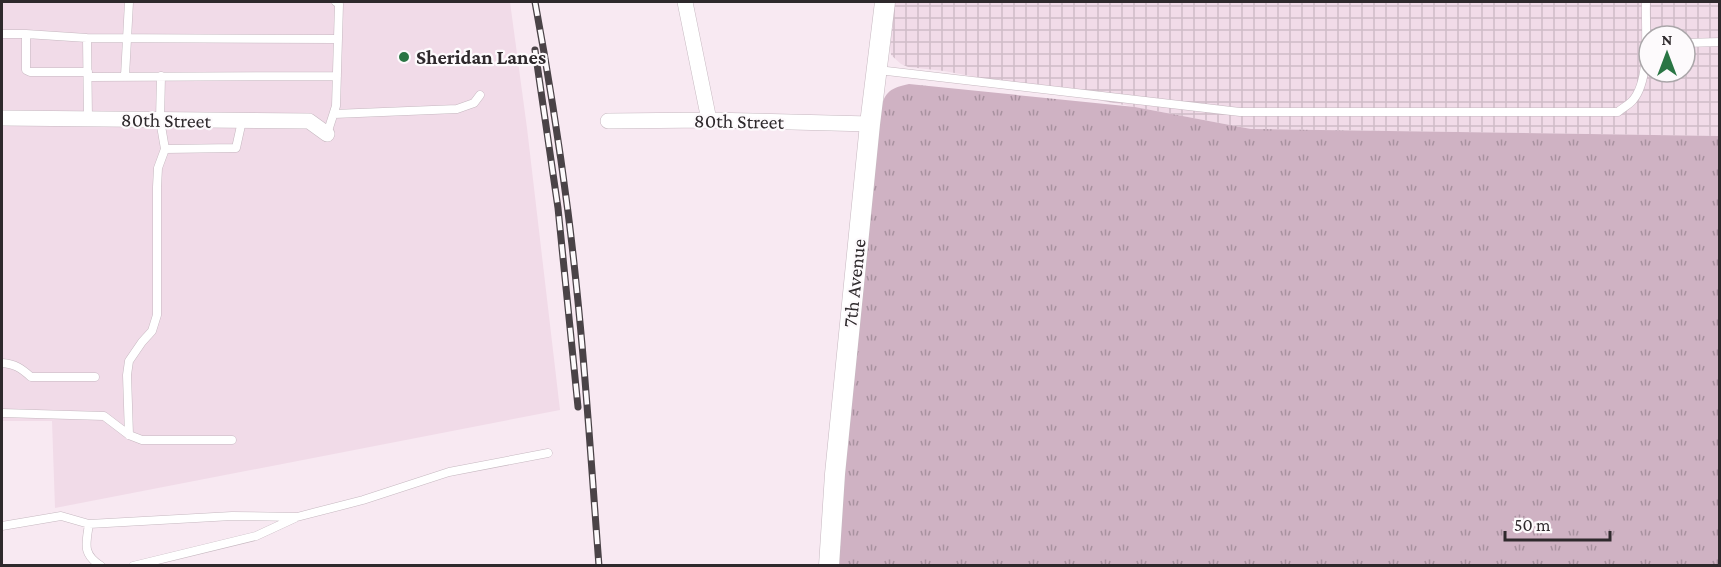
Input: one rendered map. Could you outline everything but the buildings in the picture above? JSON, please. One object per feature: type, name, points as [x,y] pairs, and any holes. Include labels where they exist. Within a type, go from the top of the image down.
[{"type":"street","points":[[684,2],[709,120]]},
{"type":"street","name":"7th Avenue","points":[[829,566],[835,474],[870,124],[885,2]]},
{"type":"street","name":"80th Street","points":[[2,118],[309,121],[327,134]]},
{"type":"street","name":"80th Street","points":[[608,121],[709,120],[870,124]]},
{"type":"lane","points":[[125,76],[129,2]]},
{"type":"lane","points":[[327,134],[336,106],[339,4],[336,2]]},
{"type":"lane","points":[[1646,2],[1647,24]]},
{"type":"lane","points":[[2,34],[26,33],[87,38],[338,39]]},
{"type":"lane","points":[[26,33],[26,70],[30,72],[125,76],[337,76]]},
{"type":"lane","points":[[87,38],[88,119]]},
{"type":"lane","points":[[1697,43],[1719,42]]},
{"type":"lane","points":[[877,70],[1240,112],[1618,112],[1634,99],[1641,84]]},
{"type":"lane","points":[[129,435],[127,375],[129,361],[152,331],[157,315],[157,187],[158,168],[165,149],[160,120],[160,76]]},
{"type":"lane","points":[[334,114],[457,109],[474,103],[480,95]]},
{"type":"lane","points":[[165,149],[236,148],[242,120]]},
{"type":"lane","points":[[2,363],[14,364],[30,377],[95,377]]},
{"type":"lane","points":[[2,413],[104,416],[129,435],[142,440],[232,440]]},
{"type":"lane","points":[[133,566],[256,536],[297,517],[363,500],[449,472],[548,453]]},
{"type":"lane","points":[[2,526],[61,516],[89,524],[232,516],[297,517]]},
{"type":"lane","points":[[89,524],[86,545],[91,559],[101,566]]},
{"type":"shaded area","points":[[2,2],[510,2],[560,410],[55,508],[52,421],[2,421]]},
{"type":"shaded area","points":[[895,2],[1719,2],[1719,136],[1251,129],[944,71],[908,67],[891,55]]},
{"type":"green space","points":[[909,84],[1135,107],[1251,129],[1719,136],[1719,565],[837,566],[855,330],[881,109],[890,91]]},
{"type":"railway","points":[[535,2],[557,133],[578,300],[599,566]]},
{"type":"railway","points":[[535,50],[558,208],[578,407]]},
{"type":"place","name":"Sheridan Lanes","points":[[404,57]]}]
